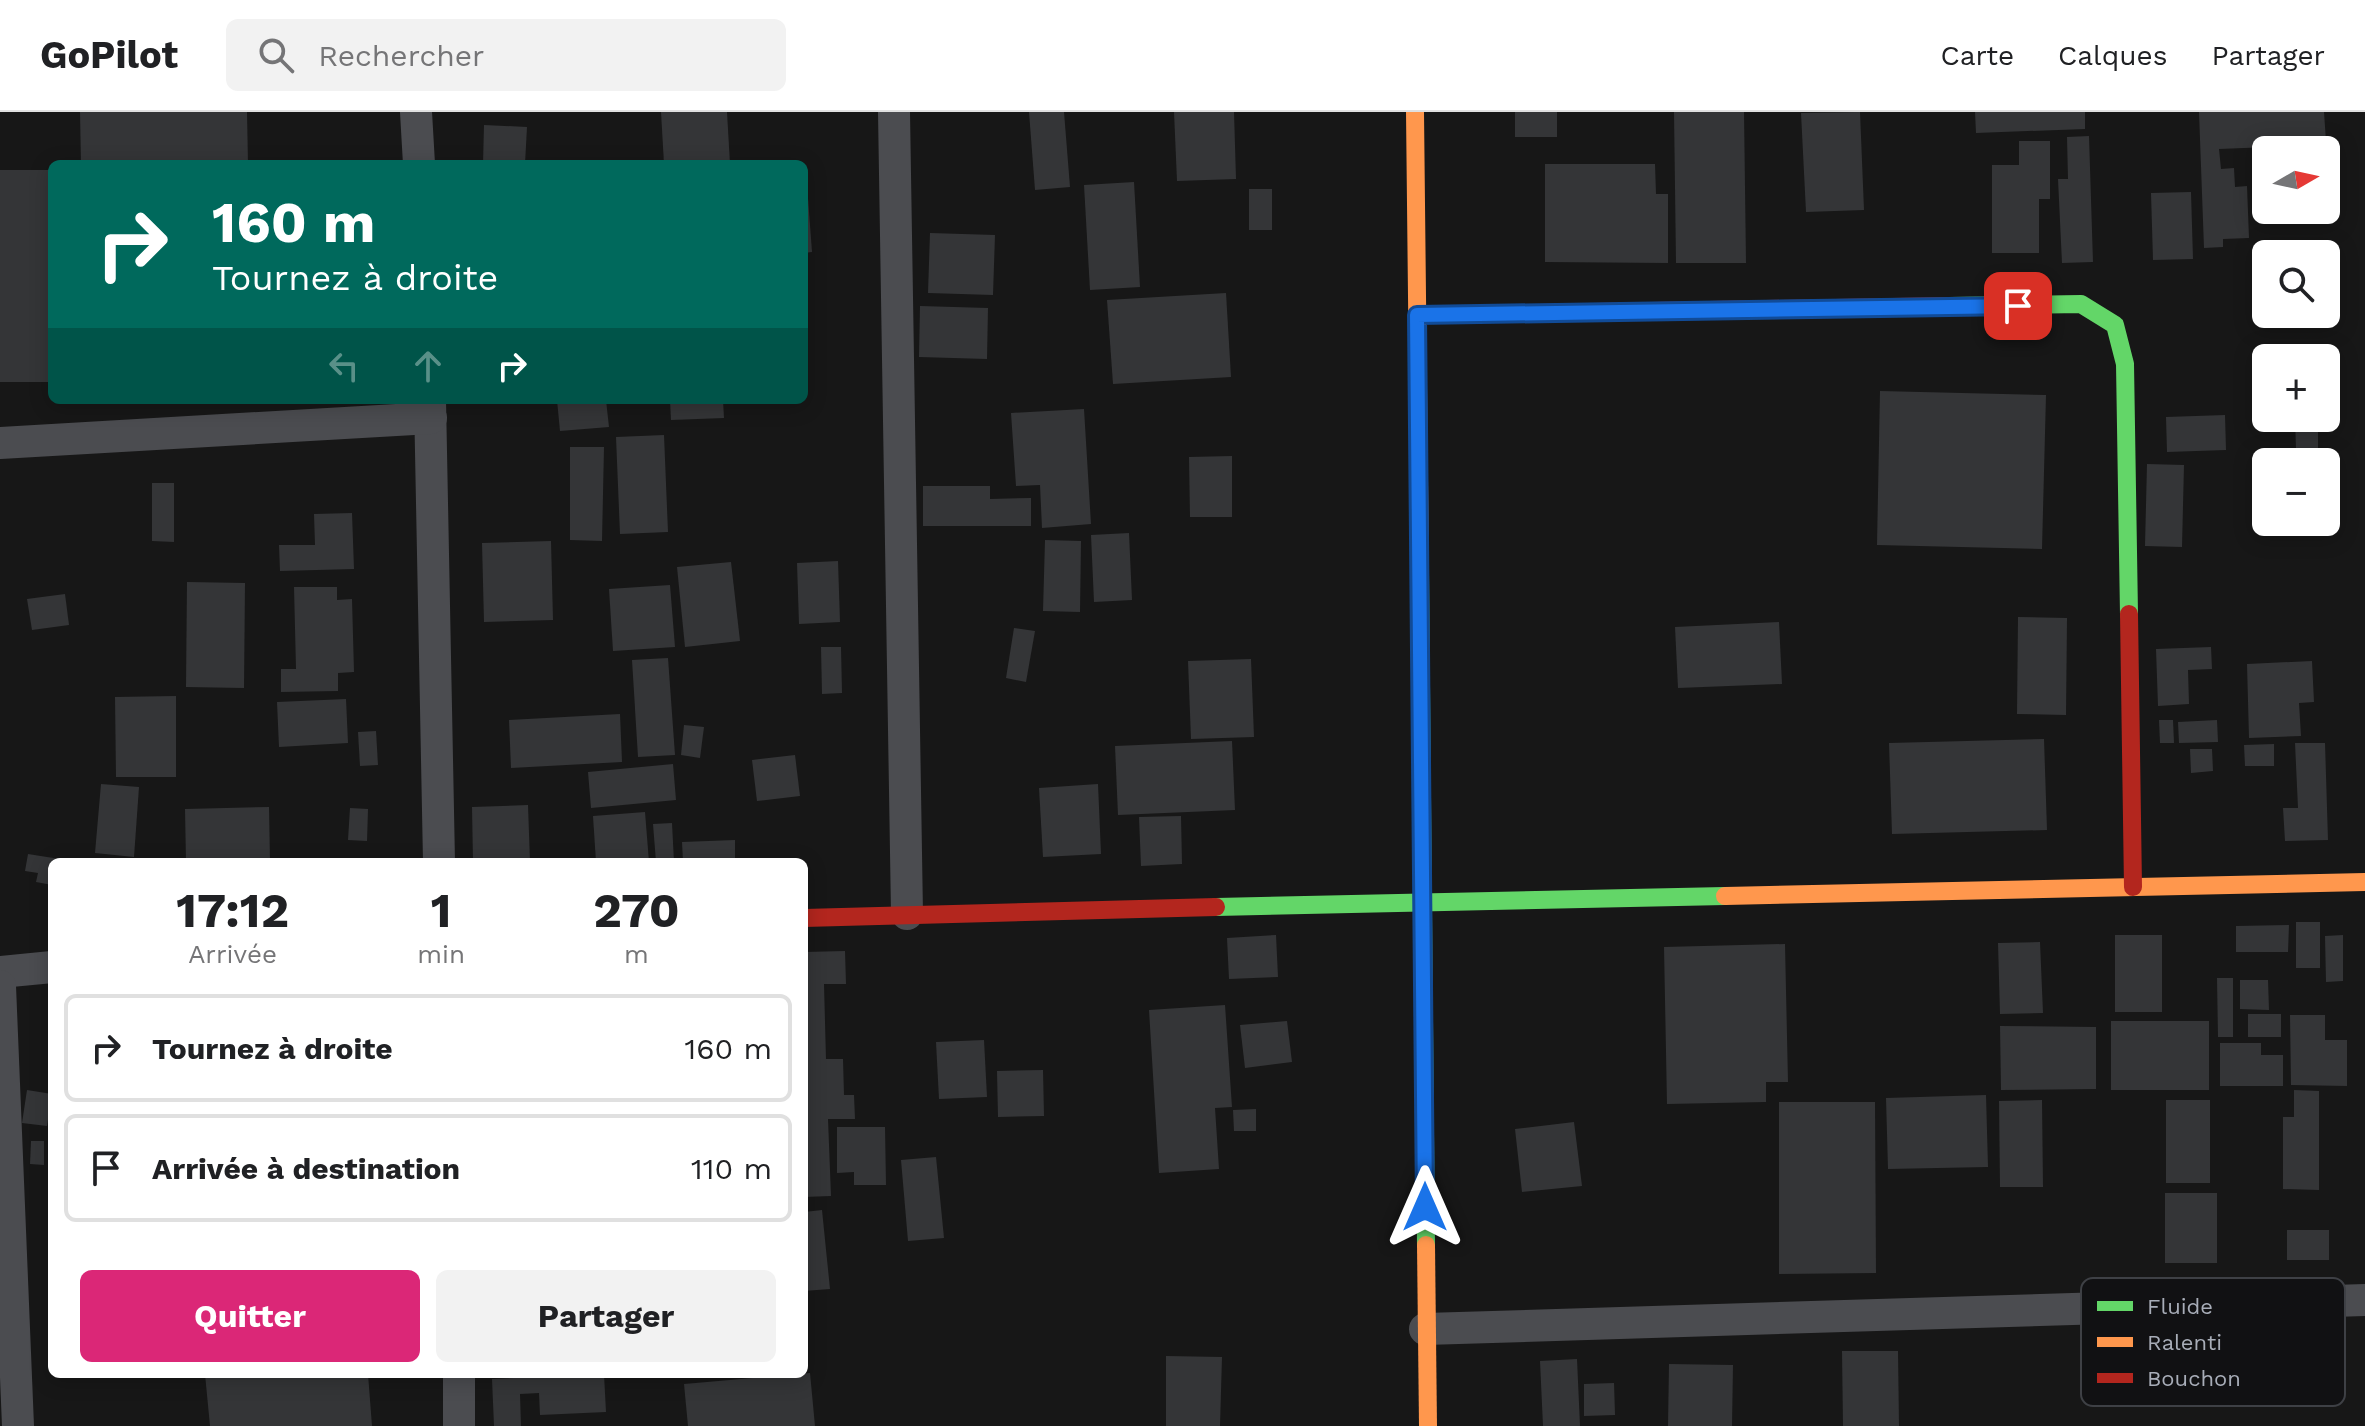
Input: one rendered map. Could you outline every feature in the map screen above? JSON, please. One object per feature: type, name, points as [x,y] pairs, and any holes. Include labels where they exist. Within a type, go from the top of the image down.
[{"type":"street","points":[[416,112],[419,160]]},
{"type":"street","points":[[894,112],[907,914]]},
{"type":"street","points":[[1415,112],[1428,1426]]},
{"type":"street","points":[[1417,315],[2081,304],[2115,325],[2125,364],[2133,887]]},
{"type":"street","points":[[0,443],[431,409],[439,858]]},
{"type":"street","points":[[808,918],[2365,882]]},
{"type":"street","points":[[0,972],[48,967]]},
{"type":"street","points":[[0,986],[18,1426]]},
{"type":"street","points":[[2345,1301],[2365,1300]]},
{"type":"street","points":[[1425,1329],[2081,1309]]},
{"type":"street","points":[[459,1378],[459,1426]]},
{"type":"building","points":[[80,112],[247,112],[248,160],[81,160]]},
{"type":"building","points":[[661,112],[727,112],[730,160],[664,160]]},
{"type":"building","points":[[1029,112],[1064,112],[1070,187],[1035,190]]},
{"type":"building","points":[[1174,112],[1234,112],[1236,179],[1177,181]]},
{"type":"building","points":[[1515,112],[1557,112],[1557,137],[1515,137]]},
{"type":"building","points":[[1674,112],[1744,112],[1746,263],[1676,263]]},
{"type":"building","points":[[1860,112],[1864,210],[1806,212],[1801,113]]},
{"type":"building","points":[[1975,112],[2085,112],[2085,129],[1976,133]]},
{"type":"building","points":[[2199,112],[2324,112],[2326,136],[2252,136],[2252,148],[2219,149],[2221,169],[2234,168],[2235,187],[2247,186],[2249,238],[2223,239],[2223,247],[2204,248]]},
{"type":"building","points":[[484,125],[527,127],[525,160],[483,160]]},
{"type":"building","points":[[2089,136],[2093,262],[2062,263],[2058,179],[2068,179],[2067,137]]},
{"type":"building","points":[[2019,141],[2050,141],[2050,199],[2039,199],[2039,253],[1992,253],[1992,165],[2019,165]]},
{"type":"building","points":[[1545,164],[1655,164],[1656,194],[1668,194],[1668,263],[1545,262]]},
{"type":"building","points":[[0,170],[48,170],[48,382],[0,382]]},
{"type":"building","points":[[1134,182],[1140,287],[1090,290],[1084,185]]},
{"type":"building","points":[[1249,189],[1272,189],[1272,230],[1249,230]]},
{"type":"building","points":[[2191,192],[2193,259],[2153,260],[2151,193]]},
{"type":"building","points":[[808,198],[812,252],[808,252]]},
{"type":"building","points":[[930,233],[995,235],[993,295],[928,293]]},
{"type":"building","points":[[1226,293],[1231,377],[1113,384],[1107,300]]},
{"type":"building","points":[[920,306],[988,308],[987,359],[919,357]]},
{"type":"building","points":[[1880,391],[2046,395],[2042,549],[1877,545]]},
{"type":"building","points":[[557,404],[606,404],[609,427],[560,431]]},
{"type":"building","points":[[670,404],[723,404],[724,418],[671,420]]},
{"type":"building","points":[[1084,409],[1091,524],[1042,528],[1040,485],[1016,486],[1011,413]]},
{"type":"building","points":[[2225,415],[2226,450],[2167,452],[2166,417]]},
{"type":"building","points":[[2295,432],[2318,432],[2318,448],[2296,448]]},
{"type":"building","points":[[664,435],[668,532],[620,534],[616,437]]},
{"type":"building","points":[[570,447],[604,447],[602,541],[570,540]]},
{"type":"building","points":[[1232,456],[1232,517],[1190,517],[1189,457]]},
{"type":"building","points":[[2147,464],[2184,465],[2182,547],[2145,546]]},
{"type":"building","points":[[152,483],[174,483],[174,542],[152,541]]},
{"type":"building","points":[[923,486],[990,486],[990,499],[1031,498],[1031,526],[923,526]]},
{"type":"building","points":[[352,513],[354,569],[280,571],[279,545],[315,545],[314,514]]},
{"type":"building","points":[[1129,533],[1132,600],[1094,602],[1091,535]]},
{"type":"building","points":[[1045,540],[1081,541],[1080,612],[1043,611]]},
{"type":"building","points":[[551,541],[553,620],[484,622],[482,543]]},
{"type":"building","points":[[838,561],[840,622],[799,624],[797,563]]},
{"type":"building","points":[[731,562],[740,641],[685,647],[677,567]]},
{"type":"building","points":[[187,582],[245,583],[244,688],[186,687]]},
{"type":"building","points":[[670,585],[675,647],[613,651],[609,589]]},
{"type":"building","points":[[294,587],[337,587],[337,600],[352,599],[354,672],[338,673],[338,691],[281,692],[281,669],[296,669]]},
{"type":"building","points":[[65,594],[69,625],[32,630],[27,599]]},
{"type":"building","points":[[2018,617],[2067,618],[2066,715],[2017,714]]},
{"type":"building","points":[[1779,622],[1782,684],[1678,688],[1675,627]]},
{"type":"building","points":[[1014,628],[1035,631],[1026,682],[1006,678]]},
{"type":"building","points":[[821,647],[841,647],[842,693],[822,694]]},
{"type":"building","points":[[2211,647],[2212,669],[2188,670],[2189,704],[2158,706],[2156,649]]},
{"type":"building","points":[[668,658],[675,755],[638,757],[632,660]]},
{"type":"building","points":[[1251,659],[1254,737],[1191,739],[1188,661]]},
{"type":"building","points":[[2312,661],[2314,702],[2299,703],[2301,736],[2249,738],[2247,664]]},
{"type":"building","points":[[176,696],[176,777],[116,777],[115,697]]},
{"type":"building","points":[[346,699],[348,743],[279,747],[277,702]]},
{"type":"building","points":[[620,714],[622,762],[511,768],[509,720]]},
{"type":"building","points":[[2159,720],[2173,720],[2174,743],[2160,743]]},
{"type":"building","points":[[2217,720],[2218,742],[2179,743],[2178,722]]},
{"type":"building","points":[[684,725],[704,727],[700,758],[681,755]]},
{"type":"building","points":[[376,731],[378,765],[360,766],[358,732]]},
{"type":"building","points":[[2044,739],[2047,830],[1892,834],[1889,743]]},
{"type":"building","points":[[1232,741],[1235,810],[1118,815],[1115,746]]},
{"type":"building","points":[[2295,743],[2325,743],[2328,840],[2285,841],[2283,808],[2298,808]]},
{"type":"building","points":[[2274,744],[2274,766],[2245,766],[2244,745]]},
{"type":"building","points":[[2190,749],[2212,749],[2213,771],[2191,773]]},
{"type":"building","points":[[795,755],[800,796],[757,801],[752,760]]},
{"type":"building","points":[[673,764],[676,800],[591,808],[588,772]]},
{"type":"building","points":[[101,784],[139,787],[134,857],[95,853]]},
{"type":"building","points":[[1098,784],[1101,854],[1043,857],[1039,788]]},
{"type":"building","points":[[528,805],[530,858],[473,858],[472,807]]},
{"type":"building","points":[[269,807],[270,858],[186,858],[185,809]]},
{"type":"building","points":[[350,808],[368,809],[367,841],[348,840]]},
{"type":"building","points":[[645,812],[649,858],[596,858],[593,816]]},
{"type":"building","points":[[1181,816],[1182,864],[1141,866],[1139,817]]},
{"type":"building","points":[[672,823],[674,858],[656,858],[653,824]]},
{"type":"building","points":[[735,840],[735,858],[683,858],[682,842]]},
{"type":"building","points":[[28,854],[53,858],[48,858],[48,884],[36,882],[38,873],[25,871]]},
{"type":"building","points":[[2296,922],[2320,922],[2320,968],[2296,968]]},
{"type":"building","points":[[2289,925],[2288,952],[2236,952],[2236,926]]},
{"type":"building","points":[[1276,935],[1278,977],[1229,979],[1227,938]]},
{"type":"building","points":[[2115,935],[2162,935],[2162,1012],[2115,1012]]},
{"type":"building","points":[[2343,935],[2343,981],[2326,982],[2325,936]]},
{"type":"building","points":[[2040,942],[2043,1013],[2000,1014],[1998,943]]},
{"type":"building","points":[[1785,944],[1788,1082],[1766,1082],[1766,1102],[1667,1104],[1664,947]]},
{"type":"building","points":[[845,951],[846,984],[824,984],[826,1059],[843,1059],[844,1095],[854,1095],[855,1119],[828,1119],[831,1196],[808,1197],[808,952]]},
{"type":"building","points":[[2217,978],[2233,978],[2233,1037],[2218,1037]]},
{"type":"building","points":[[2240,980],[2268,980],[2269,1010],[2240,1009]]},
{"type":"building","points":[[1225,1005],[1232,1107],[1215,1108],[1219,1169],[1159,1173],[1149,1010]]},
{"type":"building","points":[[2248,1014],[2281,1014],[2281,1037],[2248,1037]]},
{"type":"building","points":[[2290,1015],[2325,1015],[2325,1040],[2347,1040],[2347,1086],[2291,1085]]},
{"type":"building","points":[[1287,1021],[1292,1062],[1245,1068],[1240,1025]]},
{"type":"building","points":[[2111,1021],[2209,1021],[2209,1090],[2111,1090]]},
{"type":"building","points":[[2000,1026],[2096,1027],[2096,1089],[2001,1090]]},
{"type":"building","points":[[984,1040],[987,1097],[939,1099],[936,1042]]},
{"type":"building","points":[[2220,1043],[2261,1043],[2261,1055],[2283,1055],[2283,1086],[2220,1086]]},
{"type":"building","points":[[1043,1070],[1044,1116],[998,1117],[997,1071]]},
{"type":"building","points":[[27,1090],[48,1093],[47,1126],[22,1123]]},
{"type":"building","points":[[2294,1090],[2319,1091],[2319,1190],[2283,1189],[2283,1117],[2294,1117]]},
{"type":"building","points":[[1986,1095],[1988,1167],[1888,1169],[1886,1098]]},
{"type":"building","points":[[2042,1100],[2043,1187],[2000,1187],[1999,1101]]},
{"type":"building","points":[[2166,1100],[2210,1100],[2210,1183],[2166,1183]]},
{"type":"building","points":[[1779,1102],[1875,1102],[1876,1273],[1779,1274]]},
{"type":"building","points":[[1256,1109],[1256,1131],[1234,1131],[1233,1110]]},
{"type":"building","points":[[1574,1122],[1582,1186],[1522,1192],[1515,1129]]},
{"type":"building","points":[[837,1127],[885,1127],[886,1185],[854,1185],[854,1172],[837,1173]]},
{"type":"building","points":[[31,1141],[44,1141],[44,1165],[30,1164]]},
{"type":"building","points":[[936,1157],[944,1238],[908,1241],[901,1160]]},
{"type":"building","points":[[2165,1193],[2217,1193],[2217,1263],[2165,1263]]},
{"type":"building","points":[[822,1210],[830,1289],[808,1291],[808,1212]]},
{"type":"building","points":[[2287,1230],[2329,1230],[2329,1260],[2287,1260]]},
{"type":"building","points":[[1842,1351],[1898,1351],[1899,1426],[1843,1426]]},
{"type":"building","points":[[1166,1356],[1222,1357],[1220,1426],[1166,1426]]},
{"type":"building","points":[[1577,1359],[1580,1426],[1543,1426],[1540,1361]]},
{"type":"building","points":[[1669,1364],[1733,1365],[1732,1426],[1668,1426]]},
{"type":"building","points":[[808,1373],[815,1426],[688,1426],[684,1384],[753,1378],[808,1378]]},
{"type":"building","points":[[205,1378],[368,1378],[372,1426],[210,1426]]},
{"type":"building","points":[[604,1378],[606,1412],[540,1415],[539,1393],[520,1394],[521,1426],[494,1426],[492,1379]]},
{"type":"building","points":[[1614,1383],[1615,1415],[1584,1416],[1584,1384]]},
{"type":"traffic: fast","points":[[1949,306],[2081,304],[2115,325],[2125,364],[2129,614]]},
{"type":"traffic: fast","points":[[1420,572],[1426,1245]]},
{"type":"traffic: fast","points":[[1216,907],[1725,896]]},
{"type":"traffic: slow","points":[[1415,112],[1420,572]]},
{"type":"traffic: slow","points":[[1725,896],[2365,882]]},
{"type":"traffic: slow","points":[[1426,1245],[1428,1426]]},
{"type":"traffic: jam","points":[[1417,315],[1949,306]]},
{"type":"traffic: jam","points":[[2129,614],[2133,887]]},
{"type":"traffic: jam","points":[[808,918],[1216,907]]},
{"type":"route","points":[[1425,1207],[1417,315],[2018,306]]}]
